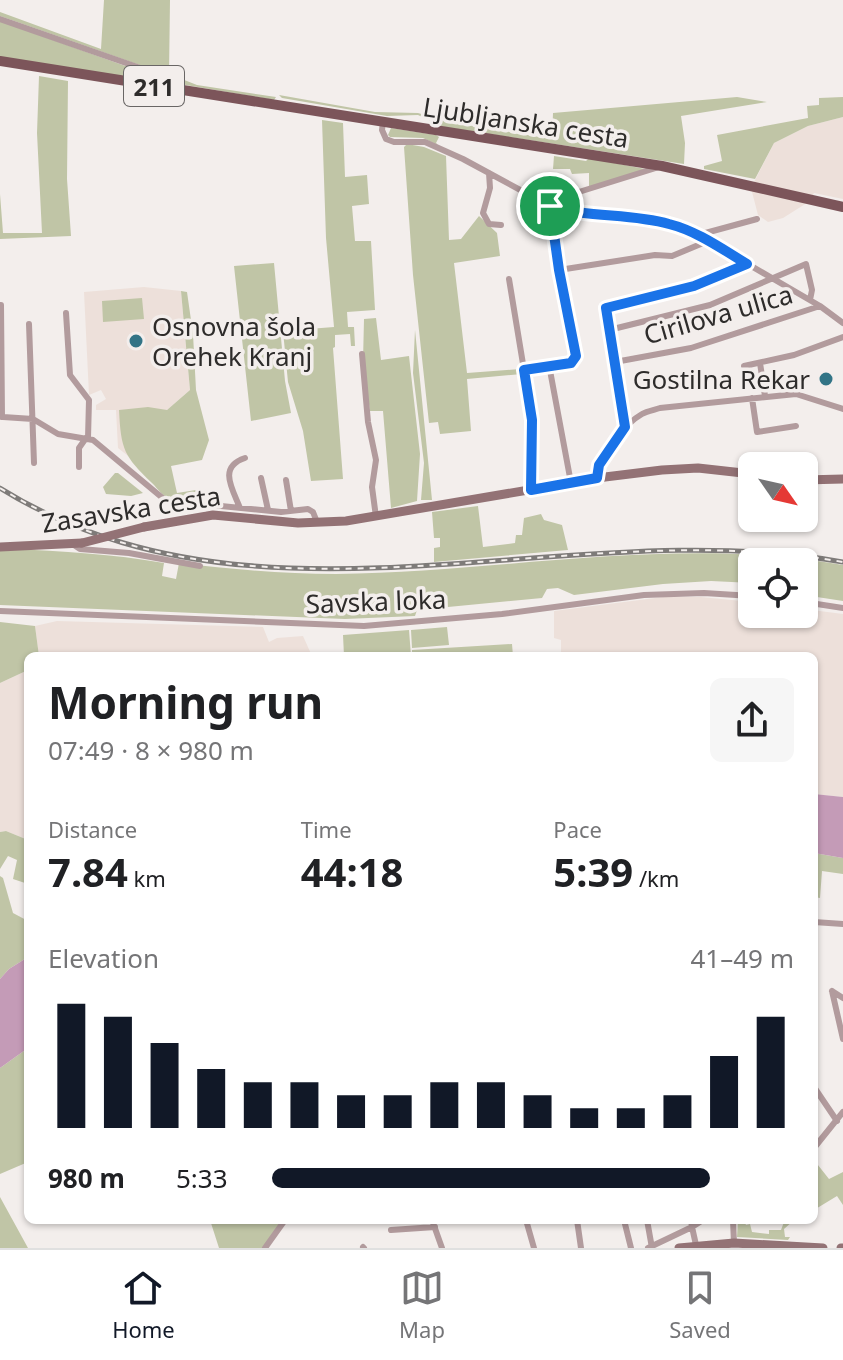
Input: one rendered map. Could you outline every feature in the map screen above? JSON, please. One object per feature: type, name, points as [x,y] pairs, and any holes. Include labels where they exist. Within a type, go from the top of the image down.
[{"type":"main road","name":"211","points":[[0,61],[175,90]]},
{"type":"main road","name":"Ljubljanska cesta","points":[[175,90],[662,166],[843,207]]},
{"type":"street","points":[[0,19],[149,71],[166,79],[175,90]]},
{"type":"street","name":"Ljubljanska cesta","points":[[383,122],[386,139],[425,142],[553,207],[568,212],[668,224],[698,235],[773,278]]},
{"type":"street","name":"Ljubljanska cesta","points":[[553,207],[566,196],[662,166]]},
{"type":"street","points":[[489,173],[490,188],[483,213],[489,224],[501,225]]},
{"type":"street","points":[[524,370],[571,363],[576,356],[559,270],[553,207]]},
{"type":"street","points":[[698,235],[757,219]]},
{"type":"street","points":[[559,270],[655,255],[672,256],[708,241]]},
{"type":"street","points":[[625,427],[606,308],[694,286],[747,264]]},
{"type":"street","name":"Cirilova ulica","points":[[773,278],[806,264],[812,290],[810,300]]},
{"type":"street","points":[[609,330],[710,305],[773,278]]},
{"type":"street","name":"Cirilova ulica","points":[[773,278],[820,306]]},
{"type":"street","points":[[509,279],[532,420],[531,490]]},
{"type":"street","name":"Zasavska cesta","points":[[1,305],[1,419],[33,419],[58,434],[87,438],[101,446],[165,500],[176,505],[291,511],[308,509],[313,512],[317,522]]},
{"type":"street","points":[[820,306],[843,323]]},
{"type":"street","name":"Cirilova ulica","points":[[615,362],[691,348],[820,306]]},
{"type":"street","name":"Zasavska cesta","points":[[66,313],[70,375],[89,400],[87,438],[79,448],[79,467]]},
{"type":"street","points":[[29,324],[34,463]]},
{"type":"street","points":[[744,366],[807,351],[843,337]]},
{"type":"street","points":[[362,354],[368,422],[376,460],[372,487],[376,517]]},
{"type":"street","points":[[760,363],[765,396]]},
{"type":"street","points":[[549,365],[571,483]]},
{"type":"street","points":[[597,478],[599,465],[625,427],[642,414],[660,408],[796,394],[843,409]]},
{"type":"street","points":[[752,398],[757,432],[796,426]]},
{"type":"street","name":"Zasavska cesta","points":[[240,508],[228,472],[236,461],[245,458]]},
{"type":"street","name":"Zasavska cesta","points":[[0,547],[78,544],[144,527],[213,515],[317,522],[376,517],[597,478],[687,468],[738,473]]},
{"type":"street","points":[[261,478],[268,510]]},
{"type":"street","points":[[818,480],[843,479]]},
{"type":"street","points":[[286,480],[291,511]]},
{"type":"street","points":[[78,544],[80,549],[129,553],[200,566]]},
{"type":"street","name":"Savska loka","points":[[0,611],[364,626],[502,614],[644,595],[738,595]]},
{"type":"street","points":[[818,604],[843,608]]},
{"type":"street","points":[[818,922],[843,924]]},
{"type":"street","points":[[843,998],[832,991],[843,1039]]},
{"type":"street","points":[[818,1093],[837,1121]]},
{"type":"street","points":[[818,1143],[843,1112]]},
{"type":"street","points":[[265,1248],[282,1224]]},
{"type":"street","points":[[391,1230],[434,1224],[442,1248]]},
{"type":"street","points":[[527,1224],[534,1248]]},
{"type":"street","points":[[578,1224],[581,1248]]},
{"type":"street","points":[[625,1224],[631,1248]]},
{"type":"street","points":[[648,1224],[651,1247],[692,1224],[696,1245]]},
{"type":"street","points":[[733,1224],[734,1243]]},
{"type":"street","points":[[679,1248],[734,1243],[823,1248]]},
{"type":"shaded area","points":[[843,117],[843,199],[814,193],[810,201],[783,218],[768,222],[758,215],[751,188],[774,143],[808,126]]},
{"type":"shaded area","name":"Osnovna šola Orehek Kranj","points":[[144,287],[181,291],[190,390],[167,410],[132,459],[118,448],[116,410],[96,410],[96,405],[106,399],[101,390],[89,395],[84,292]]},
{"type":"shaded area","points":[[663,597],[738,601],[738,628],[818,628],[818,611],[843,614],[843,797],[818,794],[818,652],[561,652],[561,640],[554,638],[554,611]]},
{"type":"shaded area","points":[[57,621],[263,627],[269,642],[277,638],[303,636],[310,652],[38,652],[35,626]]},
{"type":"shaded area","points":[[24,672],[24,838],[6,831],[0,832],[0,683]]},
{"type":"shaded area","points":[[818,794],[843,797],[843,858],[818,854]]},
{"type":"shaded area","points":[[24,960],[24,1051],[0,1068],[0,979]]},
{"type":"green space","points":[[104,0],[170,0],[169,74],[197,85],[276,97],[274,100],[180,84],[154,70],[0,16],[0,12],[101,49]]},
{"type":"green space","points":[[0,21],[163,81],[160,83],[0,57]]},
{"type":"green space","points":[[39,76],[68,81],[67,179],[71,236],[0,239],[0,194],[3,233],[42,233],[37,133]]},
{"type":"green space","points":[[279,95],[375,112],[418,113],[449,122],[552,139],[553,113],[737,97],[767,102],[681,116],[684,164],[444,127],[418,115],[387,116]]},
{"type":"green space","points":[[843,97],[843,117],[808,126],[774,143],[755,179],[704,169],[704,166],[722,161],[717,135],[808,118],[807,106],[819,105],[819,98]]},
{"type":"green space","points":[[322,120],[343,123],[345,177],[367,175],[369,204],[352,206],[355,241],[371,241],[375,310],[347,312],[348,327],[354,327],[355,346],[351,346],[350,334],[335,335],[333,348],[343,479],[311,481],[303,431],[288,382],[283,331],[334,327],[326,238]]},
{"type":"green space","points":[[391,128],[436,135],[439,137],[438,145],[423,138],[390,137]]},
{"type":"green space","points":[[407,144],[446,156],[449,240],[461,239],[479,216],[497,233],[500,256],[454,263],[467,373],[520,369],[522,374],[467,379],[471,431],[440,434],[438,422],[429,423],[413,275],[404,147]]},
{"type":"green space","points":[[554,156],[586,161],[589,158],[645,169],[589,188],[589,173],[572,174],[570,169],[553,169]]},
{"type":"green space","points":[[274,263],[291,413],[251,421],[234,266]]},
{"type":"green space","points":[[181,291],[187,292],[196,390],[209,440],[202,460],[171,466],[177,493],[196,490],[198,500],[182,501],[164,495],[130,459],[123,444],[119,410],[148,407],[167,410],[190,390]]},
{"type":"green space","points":[[142,298],[144,319],[103,322],[102,301]]},
{"type":"green space","points":[[376,318],[381,360],[409,356],[420,454],[417,501],[391,508],[383,411],[370,411],[363,361],[364,319]]},
{"type":"green space","points":[[415,330],[432,500],[421,500],[424,463],[413,373]]},
{"type":"green space","points":[[115,473],[143,493],[131,496],[106,494],[103,487]]},
{"type":"green space","points":[[478,506],[483,547],[515,543],[516,535],[522,535],[524,518],[541,514],[544,520],[562,525],[568,550],[434,562],[434,548],[440,547],[440,538],[434,538],[432,512]]},
{"type":"green space","points":[[0,551],[87,553],[164,563],[162,576],[176,579],[179,563],[257,571],[336,574],[653,554],[717,553],[738,554],[738,582],[663,584],[574,595],[558,588],[547,589],[542,598],[417,610],[415,616],[345,619],[0,605]]},
{"type":"green space","points":[[818,562],[843,565],[843,601],[818,597]]},
{"type":"green space","points":[[0,622],[35,626],[38,652],[24,652],[24,672],[0,683]]},
{"type":"green space","points":[[447,627],[449,645],[412,648],[411,630]]},
{"type":"green space","points":[[409,630],[411,652],[344,652],[343,635]]},
{"type":"green space","points":[[512,644],[513,652],[412,652]]},
{"type":"green space","points":[[6,831],[24,838],[24,883],[13,879],[17,860],[8,856],[0,869],[0,832]]},
{"type":"green space","points":[[818,854],[843,858],[843,874],[822,871],[820,898]]},
{"type":"green space","points":[[0,876],[13,913],[24,919],[24,960],[0,979]]},
{"type":"green space","points":[[24,1051],[24,1164],[0,1174],[0,1068]]},
{"type":"green space","points":[[818,1165],[829,1179],[843,1172],[843,1205],[837,1196],[818,1208]]},
{"type":"green space","points":[[0,1197],[28,1248],[0,1248]]},
{"type":"green space","points":[[211,1224],[281,1224],[262,1248],[219,1248]]},
{"type":"green space","points":[[738,1224],[750,1224],[752,1232],[769,1234],[769,1230],[781,1230],[783,1224],[790,1224],[784,1229],[785,1237],[790,1237],[788,1240],[737,1237]]},
{"type":"railway","points":[[0,488],[99,535],[201,560],[307,569],[414,566],[630,552],[737,551],[843,562]]},
{"type":"place","name":"Osnovna šola Orehek Kranj","points":[[136,341]]},
{"type":"place","name":"Gostilna Rekar","points":[[826,379]]},
{"type":"route","points":[[550,206],[568,212],[668,224],[698,235],[747,264],[694,286],[606,308],[625,427],[599,465],[597,478],[531,490],[532,420],[524,370],[571,363],[576,356],[550,206]]}]
